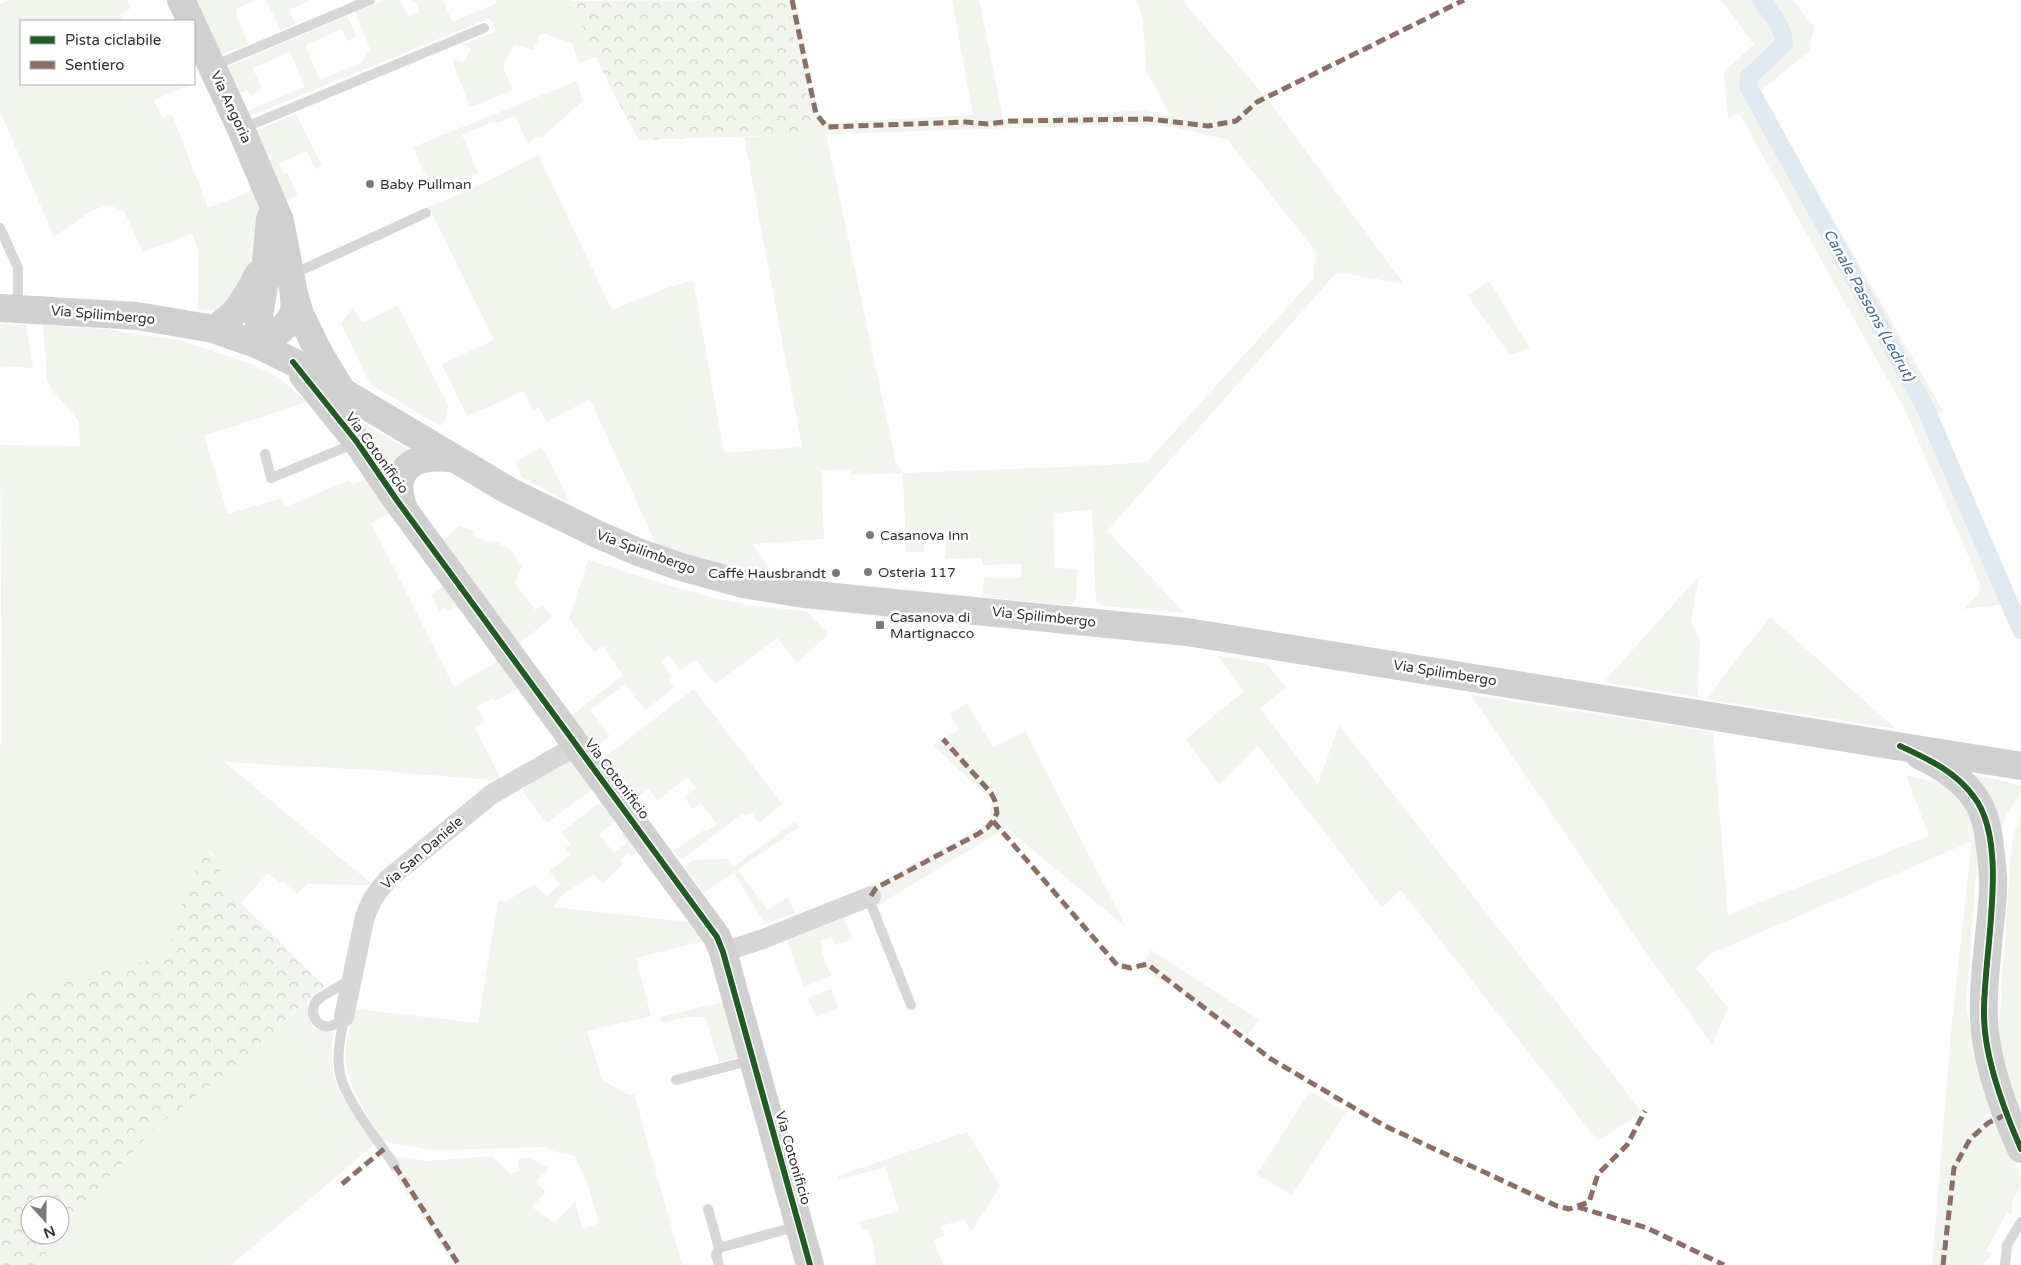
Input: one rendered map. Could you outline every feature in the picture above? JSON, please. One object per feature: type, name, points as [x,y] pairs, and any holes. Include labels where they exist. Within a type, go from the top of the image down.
[{"type":"street","points":[[181,0],[191,20]]},
{"type":"street","name":"Via Angoria","points":[[195,30],[241,129],[280,221],[292,285],[294,311],[286,324],[259,346]]},
{"type":"street","name":"Via Angoria","points":[[259,346],[259,316],[271,225],[266,188]]},
{"type":"street","name":"Via Angoria","points":[[214,329],[229,320],[242,306],[266,258]]},
{"type":"street","name":"Via Angoria","points":[[292,285],[306,329],[343,391]]},
{"type":"street","name":"Via Spilimbergo","points":[[9,309],[137,316],[214,329],[259,346],[293,362],[509,492],[638,552],[681,567],[743,584],[804,594],[1188,632],[2021,766]]},
{"type":"street","name":"Via Cotonificio","points":[[293,362],[357,442],[404,510],[717,937],[723,952],[810,1265]]},
{"type":"street","name":"Via Cotonificio","points":[[404,510],[399,496],[399,483],[410,464],[425,458],[450,458]]},
{"type":"street","name":"Via San Daniele","points":[[344,1017],[367,910],[374,895],[388,879],[492,794],[576,746]]},
{"type":"street","points":[[1900,746],[1940,765],[1975,797],[1981,808],[1989,836],[1994,888],[1988,940],[1985,1026],[1992,1066],[2011,1127],[2021,1149]]},
{"type":"street","points":[[723,952],[763,939],[869,896]]},
{"type":"lane","points":[[212,67],[370,0]]},
{"type":"lane","points":[[241,129],[484,28]]},
{"type":"lane","points":[[292,285],[426,213]]},
{"type":"lane","points":[[0,228],[18,268],[9,309]]},
{"type":"lane","points":[[265,454],[271,478],[357,442]]},
{"type":"lane","points":[[869,896],[911,1005]]},
{"type":"lane","points":[[344,1017],[332,1026],[320,1025],[316,1022],[313,1010],[318,999],[345,984],[353,976]]},
{"type":"lane","points":[[344,1017],[339,1052],[340,1074],[344,1086],[351,1100],[395,1166]]},
{"type":"lane","points":[[676,1080],[753,1060]]},
{"type":"lane","points":[[708,1209],[719,1248],[716,1254],[719,1265]]},
{"type":"lane","points":[[2006,1265],[2007,1245],[2021,1222]]},
{"type":"lane","points":[[719,1248],[799,1226]]},
{"type":"green space","points":[[11,0],[127,0],[131,8],[120,14],[123,20],[20,20],[20,85],[190,85],[154,100],[162,118],[172,114],[208,208],[259,188],[261,223],[258,256],[226,307],[215,311],[198,309],[199,252],[192,234],[143,252],[124,211],[108,205],[91,211],[54,237],[0,111],[0,4]]},
{"type":"green space","points":[[256,0],[237,8],[236,14],[248,44],[221,55],[196,1]]},
{"type":"green space","points":[[266,0],[311,0],[289,10],[295,24],[281,30]]},
{"type":"green space","points":[[385,0],[399,0],[409,16],[419,12],[415,1],[412,3],[411,0],[443,0],[452,22],[497,3],[496,0],[574,0],[571,1],[596,57],[579,63],[572,43],[541,33],[533,50],[514,44],[503,67],[513,90],[474,106],[469,105],[452,59],[464,62],[471,48],[463,45],[496,31],[490,18],[247,117],[245,112],[305,87],[290,52],[253,68],[262,90],[250,96],[247,90],[237,94],[225,68],[347,16],[356,36],[348,41],[342,29],[305,45],[320,80],[361,63],[370,49],[355,12]]},
{"type":"green space","points":[[787,0],[796,0],[818,112],[828,123],[973,115],[952,0],[979,0],[1003,119],[1145,110],[1171,116],[1146,71],[1143,20],[1137,0],[1182,0],[1268,100],[1404,284],[1337,272],[1107,531],[1185,613],[1104,606],[1096,601],[1092,510],[1053,513],[1054,568],[1077,569],[1076,599],[1071,605],[983,597],[984,578],[1021,578],[1021,564],[983,565],[982,558],[946,559],[946,538],[925,539],[924,552],[906,552],[903,473],[851,475],[851,469],[821,471],[824,539],[752,544],[777,578],[725,566],[656,544],[590,399],[546,422],[539,407],[533,410],[524,391],[467,416],[442,364],[494,340],[429,207],[486,182],[538,155],[612,310],[667,288],[693,280],[724,453],[802,447],[744,137],[814,134]],"holes":[[[1147,125],[1178,128],[1228,140],[1316,252],[1313,279],[1147,462],[1092,466],[903,473],[896,463],[826,134]]]},
{"type":"green space","points":[[787,0],[814,134],[639,140],[612,91],[571,1]]},
{"type":"green space","points":[[1721,0],[1793,0],[1814,27],[1809,51],[1760,91],[1943,411],[1937,415],[2015,601],[1964,609],[1978,595],[1980,583],[1905,410],[1739,113],[1728,118],[1724,72],[1754,44]]},
{"type":"green space","points":[[577,81],[583,101],[542,137],[536,136],[528,144],[515,116],[493,124],[492,122],[462,135],[478,173],[442,189],[438,184],[431,188],[413,147]]},
{"type":"green space","points":[[296,114],[322,166],[315,169],[307,151],[279,163],[284,174],[288,173],[298,196],[284,202],[253,132]]},
{"type":"green space","points":[[1489,281],[1530,348],[1510,355],[1468,296]]},
{"type":"green space","points":[[398,306],[448,405],[446,419],[440,426],[370,384],[341,323],[353,308],[362,322]]},
{"type":"green space","points":[[0,324],[26,325],[33,368],[0,366]]},
{"type":"green space","points":[[43,325],[106,329],[183,341],[254,365],[278,377],[307,402],[204,436],[228,514],[281,498],[285,507],[350,480],[353,485],[365,479],[361,469],[394,513],[371,523],[454,687],[502,658],[522,686],[495,701],[494,698],[477,706],[485,723],[475,728],[502,781],[371,770],[224,762],[371,883],[368,885],[307,884],[297,894],[283,881],[280,883],[268,873],[241,903],[226,886],[212,853],[204,848],[178,915],[168,957],[125,965],[0,1001],[0,744],[2,744],[0,445],[80,446],[79,421],[52,390],[47,379]]},
{"type":"green space","points":[[353,417],[409,450],[391,473]]},
{"type":"green space","points":[[542,447],[570,503],[522,477],[515,461]]},
{"type":"green space","points":[[460,526],[474,531],[473,536],[490,543],[492,540],[510,549],[522,566],[515,583],[535,610],[543,605],[552,617],[516,646],[440,543]]},
{"type":"green space","points":[[588,560],[714,598],[754,606],[806,611],[829,634],[797,663],[777,638],[715,684],[696,660],[680,670],[669,655],[661,662],[671,676],[668,679],[674,688],[645,710],[625,684],[590,710],[610,736],[595,748],[571,716],[623,675],[603,646],[594,652],[569,619]]},
{"type":"green space","points":[[1699,576],[1691,620],[1700,641],[1698,697],[1604,682]]},
{"type":"green space","points":[[447,585],[460,602],[449,611],[445,607],[439,611],[431,594]]},
{"type":"green space","points":[[1770,617],[1896,729],[1706,699]]},
{"type":"green space","points":[[1218,656],[1266,663],[1286,687],[1260,709],[1318,784],[1339,725],[1642,1112],[1598,1141],[1401,890],[1382,907],[1258,746],[1219,785],[1186,739],[1244,691]]},
{"type":"green space","points":[[694,689],[782,804],[759,823],[752,813],[746,816],[743,813],[681,860],[674,851],[704,830],[707,831],[717,824],[701,803],[693,809],[684,797],[696,788],[687,777],[657,800],[649,789],[633,800],[602,759]]},
{"type":"green space","points":[[1471,695],[1713,732],[1728,915],[1929,836],[1906,775],[1939,783],[1952,789],[1964,804],[1979,838],[1966,1007],[1982,1072],[2021,1178],[2021,1187],[2012,1201],[2012,1215],[2007,1212],[1986,1251],[1992,1254],[1983,1265],[1932,1265],[1952,1023],[1972,841],[1710,954],[1696,968],[1728,1008],[1712,1044],[1643,948]]},
{"type":"green space","points":[[967,703],[993,747],[1025,731],[1126,927],[1006,828],[878,905],[870,883],[895,874],[990,820],[992,801],[933,745],[959,730],[950,714]]},
{"type":"green space","points":[[575,754],[598,785],[547,823],[523,792],[523,785]]},
{"type":"green space","points":[[1962,772],[2021,785],[2021,793],[2006,814],[1997,841]]},
{"type":"green space","points":[[607,797],[616,820],[599,834],[614,853],[627,843],[621,835],[630,827],[643,845],[631,857],[628,853],[620,860],[623,864],[603,883],[594,875],[564,893],[553,907],[697,923],[707,940],[636,958],[651,1016],[587,1031],[602,1080],[629,1095],[634,1094],[682,1265],[455,1265],[390,1169],[401,1167],[394,1156],[428,1161],[492,1156],[510,1174],[520,1170],[518,1162],[520,1158],[529,1158],[549,1168],[535,1182],[546,1192],[532,1207],[554,1223],[575,1202],[583,1229],[599,1223],[587,1182],[575,1156],[555,1152],[547,1147],[433,1150],[385,1142],[361,1104],[348,1073],[345,1056],[355,1009],[478,1023],[498,901],[505,902],[534,884],[547,896],[560,884],[549,871],[570,855],[565,848],[571,844],[561,832]]},
{"type":"green space","points":[[2021,815],[2021,1115],[2007,1071],[1999,1027],[2011,851],[2014,833]]},
{"type":"green space","points":[[795,822],[799,827],[704,893],[685,866],[692,860],[728,859],[734,866]]},
{"type":"green space","points":[[204,848],[217,864],[234,896],[325,987],[298,1008],[251,1054],[156,1127],[70,1218],[70,1195],[20,1195],[20,1245],[45,1245],[51,1265],[0,1265],[0,1001],[125,965],[168,957],[178,915]]},
{"type":"green space","points":[[738,870],[768,910],[788,897],[795,913],[765,924],[734,873]]},
{"type":"green space","points":[[844,918],[853,940],[834,945],[831,937],[820,941],[823,950],[821,951],[831,976],[804,987],[787,941]]},
{"type":"green space","points":[[1151,950],[1259,1020],[1248,1035],[1141,968]]},
{"type":"green space","points":[[831,989],[838,1008],[816,1017],[808,998]]},
{"type":"green space","points":[[307,1001],[312,1028],[333,1033],[332,1065],[337,1085],[351,1112],[374,1145],[231,1265],[51,1265],[44,1246],[70,1245],[70,1218],[156,1127],[251,1054]]},
{"type":"green space","points":[[727,1001],[743,1056],[719,1062],[706,1017],[686,1017],[662,1023],[660,1017]]},
{"type":"green space","points":[[1310,1091],[1346,1112],[1292,1195],[1257,1174]]},
{"type":"green space","points":[[967,1132],[1000,1186],[971,1232],[965,1219],[941,1226],[944,1236],[934,1239],[943,1265],[876,1265],[873,1243],[868,1229],[862,1231],[859,1222],[899,1211],[886,1167],[838,1180],[837,1176]]},
{"type":"waterway","name":"Canale Passons (Ledrut)","points":[[1761,0],[1779,26],[1784,44],[1749,77],[1748,86],[1924,405],[2021,630]]},
{"type":"marked path","points":[[792,0],[816,114],[827,127],[966,122],[988,124],[1010,121],[1149,119],[1208,126],[1236,121],[1257,102],[1464,0]]},
{"type":"marked path","points":[[871,896],[876,888],[978,834],[987,828],[997,813],[995,801],[991,793],[943,739]]},
{"type":"marked path","points":[[993,821],[1117,965],[1131,968],[1147,964],[1271,1059],[1383,1125],[1557,1206],[1569,1209],[1589,1202],[1598,1174],[1627,1145],[1645,1111]]},
{"type":"marked path","points":[[1943,1265],[1954,1168],[1970,1139],[1988,1123],[2007,1114]]},
{"type":"marked path","points":[[342,1184],[384,1149]]},
{"type":"marked path","points":[[395,1166],[459,1265]]},
{"type":"marked path","points":[[1578,1207],[1647,1228],[1724,1265]]},
{"type":"cycle path","points":[[293,362],[357,442],[396,499],[717,937],[723,952],[810,1265]]},
{"type":"cycle path","points":[[1900,746],[1931,761],[1950,773],[1967,788],[1985,818],[1991,843],[1993,872],[1985,994],[1985,1034],[1996,1085],[2021,1149]]},
{"type":"place","name":"Baby Pullman","points":[[370,184]]},
{"type":"place","name":"Casanova Inn","points":[[870,535]]},
{"type":"place","name":"Osteria 117","points":[[868,572]]},
{"type":"place","name":"Caffė Hausbrandt","points":[[836,573]]},
{"type":"place","name":"Casanova di Martignacco","points":[[880,625]]}]
